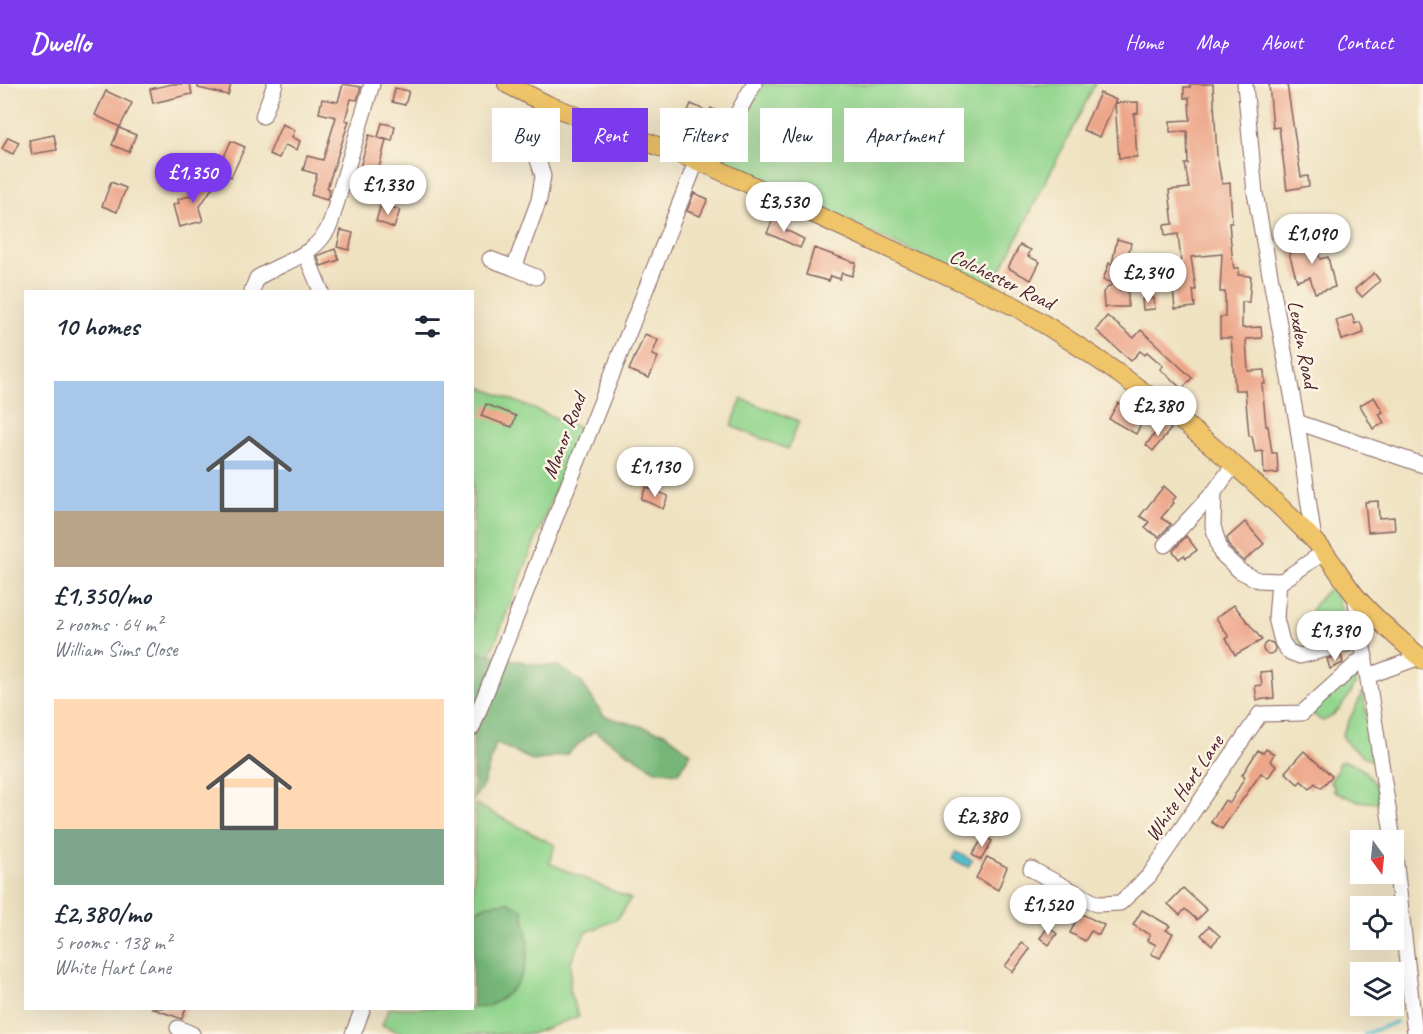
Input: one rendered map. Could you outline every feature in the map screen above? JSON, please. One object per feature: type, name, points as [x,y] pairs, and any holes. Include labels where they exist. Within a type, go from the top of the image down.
[{"type":"main road","name":"Colchester Road","points":[[507,84],[548,105],[703,163],[1016,307],[1108,364],[1154,398],[1233,466],[1319,546],[1355,596],[1422,658]]},
{"type":"street","points":[[263,116],[275,84]]},
{"type":"street","points":[[252,290],[257,278],[306,255],[323,240],[330,225],[372,84]]},
{"type":"street","name":"Manor Road","points":[[474,723],[703,163],[754,84]]},
{"type":"street","name":"Lexden Road","points":[[1245,84],[1255,192],[1319,546]]},
{"type":"street","points":[[514,268],[538,200],[543,176],[533,144],[548,105]]},
{"type":"street","points":[[306,255],[321,290]]},
{"type":"street","points":[[490,259],[536,277]]},
{"type":"street","points":[[1297,422],[1423,465]]},
{"type":"street","points":[[1165,545],[1214,492],[1233,466]]},
{"type":"street","points":[[1214,492],[1213,526],[1221,553],[1248,576],[1279,581],[1292,576],[1319,546]]},
{"type":"street","points":[[1279,581],[1276,618],[1282,642],[1289,652],[1300,656],[1362,640]]},
{"type":"street","points":[[1355,596],[1391,830]]},
{"type":"street","name":"White Hart Lane","points":[[1031,869],[1097,904],[1120,903],[1149,876],[1260,714],[1302,712],[1365,657]]},
{"type":"street","points":[[1368,676],[1422,658]]},
{"type":"street","points":[[1398,884],[1415,1034]]},
{"type":"street","points":[[353,1034],[362,1010]]},
{"type":"green space","points":[[757,84],[1095,84],[992,288],[716,162],[748,162],[748,108],[744,108]]},
{"type":"green space","points":[[474,384],[580,428],[474,695]]},
{"type":"green space","points":[[742,399],[799,421],[788,449],[731,426]]},
{"type":"green space","points":[[1332,586],[1352,635],[1329,641],[1313,628],[1310,614],[1318,600]]},
{"type":"green space","points":[[474,652],[537,665],[559,666],[582,683],[604,716],[665,733],[691,753],[678,773],[655,770],[594,731],[567,754],[534,761],[496,743],[483,785],[474,798]]},
{"type":"green space","points":[[1359,667],[1352,690],[1335,713],[1322,721],[1310,712]]},
{"type":"green space","points":[[1363,692],[1374,763],[1349,746],[1342,735]]},
{"type":"green space","points":[[1344,761],[1364,771],[1374,782],[1377,788],[1378,803],[1357,801],[1333,791],[1335,788],[1330,782],[1337,771],[1338,763]]},
{"type":"green space","points":[[475,804],[555,845],[549,863],[631,899],[617,919],[585,933],[571,961],[570,994],[579,1016],[531,1034],[403,1034],[382,1025],[388,1010],[474,1010],[474,1007],[528,940],[522,909],[490,904],[474,911]]},
{"type":"green space","points":[[509,902],[522,909],[527,934],[527,958],[524,969],[512,989],[495,1003],[488,1006],[474,1006],[474,911],[490,904]]},
{"type":"water","points":[[956,852],[972,860],[968,867],[952,859]]},
{"type":"building","points":[[172,84],[190,84],[192,94],[153,103],[150,89]]},
{"type":"building","points":[[198,84],[231,84],[228,95],[198,88]]},
{"type":"building","points":[[343,84],[361,87],[357,100],[351,99],[345,120],[349,121],[327,188],[330,189],[327,200],[311,195],[317,174],[303,170],[307,156],[323,160],[336,117],[319,113],[322,99],[338,102]]},
{"type":"building","points":[[1190,84],[1213,84],[1217,156],[1222,184],[1230,183],[1232,223],[1229,223],[1233,264],[1234,268],[1239,268],[1238,275],[1251,276],[1249,302],[1242,302],[1242,328],[1261,327],[1262,338],[1246,339],[1248,371],[1264,370],[1265,384],[1262,384],[1266,426],[1268,426],[1272,453],[1277,453],[1278,473],[1264,474],[1263,451],[1255,452],[1252,436],[1249,436],[1245,390],[1235,390],[1231,338],[1220,338],[1220,317],[1225,317],[1225,292],[1220,292],[1222,254],[1191,257],[1196,290],[1193,290],[1195,307],[1175,309],[1172,280],[1164,281],[1162,271],[1179,267],[1178,261],[1181,261],[1178,234],[1165,236],[1164,225],[1173,224],[1169,190],[1189,188],[1185,164],[1188,164],[1187,131],[1170,132],[1170,121],[1190,120],[1189,98],[1184,98],[1184,87],[1190,87]]},
{"type":"building","points":[[1269,84],[1287,84],[1301,177],[1308,176],[1309,186],[1287,190],[1279,127],[1273,128]]},
{"type":"building","points":[[395,88],[409,91],[405,105],[392,102]]},
{"type":"building","points":[[106,91],[132,103],[120,127],[95,115]]},
{"type":"building","points":[[1100,93],[1116,100],[1100,137],[1083,130]]},
{"type":"building","points":[[1138,102],[1138,113],[1134,114],[1137,157],[1119,158],[1115,103]]},
{"type":"building","points":[[382,123],[395,126],[392,141],[378,137]]},
{"type":"building","points":[[282,124],[295,130],[292,137],[300,141],[297,150],[285,145],[279,158],[269,154]]},
{"type":"building","points":[[119,128],[136,135],[129,152],[112,145]]},
{"type":"building","points":[[54,135],[57,150],[32,154],[29,140]]},
{"type":"building","points":[[369,135],[386,140],[377,176],[359,171]]},
{"type":"building","points":[[8,137],[19,142],[13,154],[2,149]]},
{"type":"building","points":[[231,141],[245,147],[231,177],[227,175],[224,181],[215,177]]},
{"type":"building","points":[[205,175],[216,182],[199,208],[203,221],[179,227],[173,205],[179,203],[178,199],[193,195]]},
{"type":"building","points":[[111,182],[126,188],[117,212],[102,206]]},
{"type":"building","points":[[694,193],[708,199],[700,216],[687,211]]},
{"type":"building","points":[[381,204],[400,210],[394,228],[376,221]]},
{"type":"building","points":[[774,217],[786,223],[784,229],[804,239],[800,248],[767,233]]},
{"type":"building","points":[[341,230],[353,233],[349,250],[337,247]]},
{"type":"building","points":[[1313,235],[1320,259],[1328,257],[1335,287],[1315,293],[1310,277],[1297,281],[1289,253],[1301,250],[1298,239]]},
{"type":"building","points":[[1117,239],[1131,243],[1120,290],[1128,290],[1128,307],[1104,307],[1103,292],[1113,283],[1103,280],[1109,263],[1112,264]]},
{"type":"building","points":[[1020,245],[1031,250],[1028,256],[1040,262],[1031,280],[1008,268]]},
{"type":"building","points":[[814,248],[856,263],[852,276],[842,273],[840,279],[831,276],[829,281],[806,275]]},
{"type":"building","points":[[335,249],[339,260],[321,266],[317,256]]},
{"type":"building","points":[[1374,273],[1380,281],[1362,297],[1355,289]]},
{"type":"building","points":[[1154,298],[1155,309],[1143,310],[1142,299]]},
{"type":"building","points":[[1352,315],[1355,324],[1360,322],[1364,333],[1342,340],[1336,320]]},
{"type":"building","points":[[1107,316],[1134,338],[1141,330],[1192,378],[1182,389],[1160,369],[1163,366],[1147,352],[1145,355],[1140,351],[1131,361],[1096,330]]},
{"type":"building","points":[[645,334],[658,340],[652,355],[658,357],[649,378],[629,370]]},
{"type":"building","points":[[1374,397],[1383,412],[1379,414],[1384,423],[1373,429],[1360,405]]},
{"type":"building","points":[[1118,403],[1144,418],[1136,434],[1109,419]]},
{"type":"building","points":[[486,404],[516,416],[512,427],[481,416]]},
{"type":"building","points":[[1163,423],[1171,429],[1153,451],[1146,445]]},
{"type":"building","points":[[1164,486],[1176,497],[1172,501],[1174,503],[1161,518],[1171,524],[1159,537],[1145,528],[1149,522],[1140,516]]},
{"type":"building","points":[[646,487],[668,496],[663,509],[641,499]]},
{"type":"building","points":[[1378,501],[1379,518],[1394,517],[1395,530],[1368,532],[1365,502]]},
{"type":"building","points":[[1245,522],[1264,544],[1244,561],[1230,548],[1227,538]]},
{"type":"building","points":[[1186,536],[1197,550],[1186,558],[1184,555],[1179,559],[1173,551]]},
{"type":"building","points":[[1234,605],[1262,640],[1235,655],[1226,638],[1229,637],[1216,618]]},
{"type":"building","points":[[1269,642],[1275,648],[1269,654],[1263,648]]},
{"type":"building","points":[[1341,655],[1343,663],[1330,669],[1327,659]]},
{"type":"building","points":[[1272,671],[1274,698],[1257,700],[1255,686],[1262,685],[1260,672]]},
{"type":"building","points":[[1266,749],[1274,754],[1270,761],[1276,766],[1268,778],[1261,773],[1222,829],[1211,822],[1225,800],[1230,803],[1245,777],[1242,775],[1258,750],[1263,753]]},
{"type":"building","points":[[1304,751],[1332,776],[1321,788],[1315,783],[1310,789],[1301,781],[1298,784],[1285,772]]},
{"type":"building","points":[[984,836],[992,841],[981,860],[972,855]]},
{"type":"building","points":[[987,857],[1007,867],[998,890],[976,878]]},
{"type":"building","points":[[1183,888],[1207,910],[1197,920],[1185,909],[1180,915],[1168,904]]},
{"type":"building","points":[[1142,910],[1170,926],[1166,930],[1173,933],[1160,958],[1151,954],[1156,945],[1147,940],[1150,935],[1133,925]]},
{"type":"building","points":[[1080,913],[1104,925],[1099,935],[1091,931],[1085,941],[1070,933]]},
{"type":"building","points":[[1209,926],[1220,936],[1212,945],[1201,935]]},
{"type":"building","points":[[1048,927],[1057,934],[1049,945],[1040,938]]},
{"type":"building","points":[[1022,943],[1030,949],[1013,972],[1005,966]]},
{"type":"building","points":[[157,1010],[185,1010],[182,1019]]},
{"type":"waterway","points":[[1365,1034],[1396,1022]]}]
